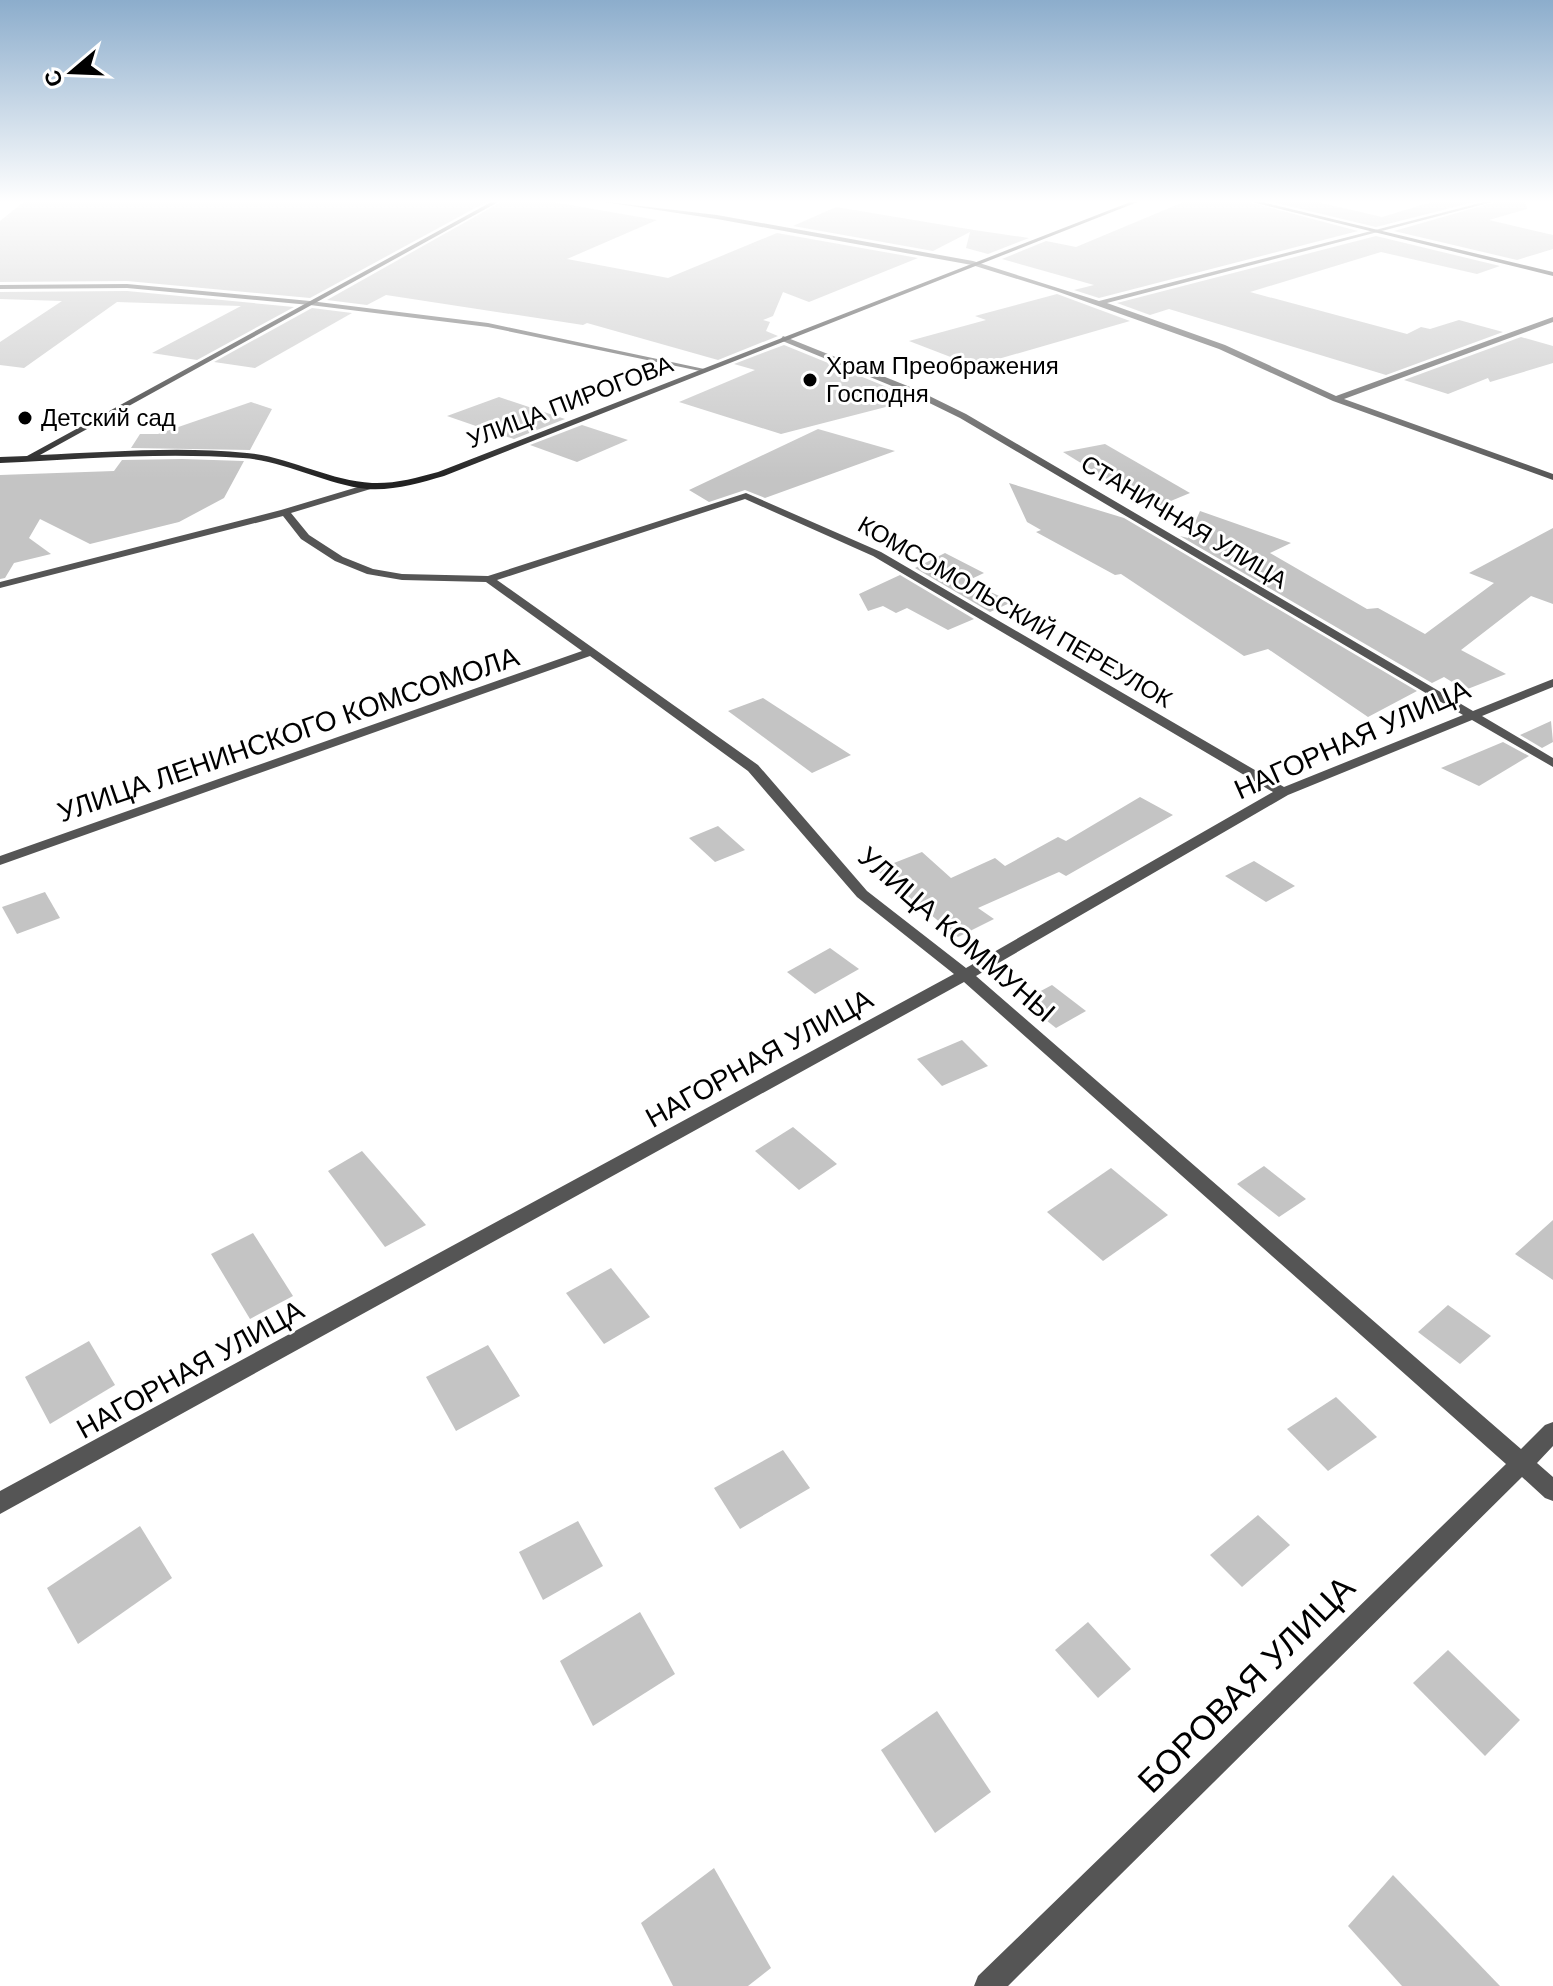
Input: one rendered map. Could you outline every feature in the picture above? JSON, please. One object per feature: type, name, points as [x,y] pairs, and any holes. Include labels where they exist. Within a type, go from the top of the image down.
[{"type":"street","points":[[210,294],[488,325],[705,370]]},
{"type":"street","points":[[27,459],[327,294]]},
{"type":"street","name":"УЛИЦА ПИРОГОВА","points":[[0,585],[285,512],[371,486],[441,474],[895,294]]},
{"type":"street","points":[[1067,294],[1222,347],[1336,399],[1553,477]]},
{"type":"street","points":[[1099,304],[1139,294]]},
{"type":"street","points":[[1336,399],[1553,319]]},
{"type":"street","name":"СТАНИЧНАЯ УЛИЦА","points":[[783,338],[912,391],[963,416],[1553,763]]},
{"type":"street","points":[[0,460],[244,455],[294,462],[352,483],[371,486]]},
{"type":"street","name":"КОМСОМОЛЬСКИЙ ПЕРЕУЛОК","points":[[489,579],[746,496],[877,554],[1283,792]]},
{"type":"street","points":[[285,512],[305,537],[339,559],[371,572],[402,577],[489,579]]},
{"type":"street","name":"УЛИЦА КОММУНЫ","points":[[489,579],[753,768],[862,894],[965,975],[1553,1491]]},
{"type":"street","name":"УЛИЦА ЛЕНИНСКОГО КОМСОМОЛА","points":[[0,861],[591,652]]},
{"type":"street","name":"НАГОРНАЯ УЛИЦА","points":[[0,1503],[965,975],[1283,792],[1553,683]]},
{"type":"street","name":"БОРОВАЯ УЛИЦА","points":[[988,1986],[1553,1432]]},
{"type":"building","points":[[0,294],[155,294],[294,307],[197,360],[152,353],[241,306],[117,302],[24,368],[0,365],[0,342],[62,301],[0,299]]},
{"type":"building","points":[[263,294],[318,294],[310,298]]},
{"type":"building","points":[[338,294],[782,294],[773,316],[763,320],[770,322],[766,331],[778,336],[718,360],[587,323],[583,325],[386,295],[367,305],[327,300]]},
{"type":"building","points":[[787,294],[830,294],[809,302]]},
{"type":"building","points":[[1057,294],[1130,321],[974,366],[909,341],[986,320],[975,316]]},
{"type":"building","points":[[1086,294],[1116,294],[1099,298]]},
{"type":"building","points":[[1153,294],[1256,294],[1407,334],[1421,327],[1430,329],[1459,320],[1503,332],[1386,375],[1169,309],[1150,315],[1117,303]]},
{"type":"building","points":[[312,308],[352,313],[255,368],[214,362]]},
{"type":"building","points":[[1521,337],[1553,346],[1553,363],[1490,382],[1488,378],[1448,394],[1404,380]]},
{"type":"building","points":[[784,345],[913,400],[781,434],[679,402],[755,370],[734,364]]},
{"type":"building","points":[[499,397],[565,419],[514,439],[447,416]]},
{"type":"building","points":[[251,402],[272,409],[250,450],[131,448],[140,434],[158,434]]},
{"type":"building","points":[[582,425],[628,440],[577,462],[530,445]]},
{"type":"building","points":[[818,429],[895,451],[765,498],[745,490],[709,502],[689,490]]},
{"type":"building","points":[[1105,444],[1190,493],[1154,508],[1063,452]]},
{"type":"building","points":[[122,460],[244,461],[224,498],[179,522],[90,544],[40,519],[29,538],[51,554],[14,563],[5,578],[0,579],[0,475],[114,471]]},
{"type":"building","points":[[1009,483],[1124,518],[1417,691],[1368,717],[1268,649],[1244,656],[1121,574],[1115,575],[1036,532],[1041,530],[1027,522]]},
{"type":"building","points":[[1200,511],[1291,543],[1270,553],[1367,609],[1378,608],[1425,634],[1494,583],[1469,573],[1553,528],[1553,604],[1531,596],[1461,650],[1506,674],[1465,690],[1444,677],[1432,683],[1180,536],[1188,538]]},
{"type":"building","points":[[945,553],[984,573],[967,581],[1012,602],[990,612],[915,568]]},
{"type":"building","points":[[900,575],[974,619],[948,630],[907,608],[896,613],[883,606],[868,611],[859,594]]},
{"type":"building","points":[[763,698],[851,755],[812,773],[728,711]]},
{"type":"building","points":[[1551,721],[1553,742],[1542,748],[1520,735]]},
{"type":"building","points":[[1503,742],[1529,756],[1479,786],[1441,768]]},
{"type":"building","points":[[1140,797],[1173,815],[1066,876],[1059,872],[978,908],[994,919],[958,937],[876,870],[922,852],[951,878],[995,858],[1005,866],[1058,837],[1066,841]]},
{"type":"building","points":[[718,826],[745,850],[715,862],[689,838]]},
{"type":"building","points":[[1254,861],[1295,886],[1266,902],[1225,876]]},
{"type":"building","points":[[45,892],[60,918],[17,934],[2,907]]},
{"type":"building","points":[[830,948],[859,969],[815,994],[787,972]]},
{"type":"building","points":[[1052,985],[1086,1011],[1056,1028],[1022,1001]]},
{"type":"building","points":[[962,1040],[988,1066],[942,1086],[917,1059]]},
{"type":"building","points":[[793,1127],[837,1164],[799,1190],[755,1151]]},
{"type":"building","points":[[362,1151],[426,1225],[385,1247],[328,1171]]},
{"type":"building","points":[[1264,1166],[1306,1199],[1279,1217],[1237,1184]]},
{"type":"building","points":[[1111,1168],[1168,1215],[1103,1261],[1047,1212]]},
{"type":"building","points":[[1553,1220],[1553,1280],[1515,1254]]},
{"type":"building","points":[[253,1233],[293,1296],[250,1319],[211,1254]]},
{"type":"building","points":[[611,1268],[650,1317],[604,1344],[566,1293]]},
{"type":"building","points":[[1448,1305],[1491,1336],[1460,1364],[1418,1332]]},
{"type":"building","points":[[89,1341],[115,1385],[50,1424],[25,1377]]},
{"type":"building","points":[[488,1345],[520,1396],[456,1431],[426,1377]]},
{"type":"building","points":[[1336,1397],[1377,1437],[1328,1471],[1287,1429]]},
{"type":"building","points":[[783,1450],[810,1488],[740,1529],[714,1488]]},
{"type":"building","points":[[1258,1515],[1290,1545],[1242,1587],[1210,1555]]},
{"type":"building","points":[[578,1521],[603,1566],[543,1600],[519,1552]]},
{"type":"building","points":[[140,1526],[172,1578],[78,1644],[47,1588]]},
{"type":"building","points":[[640,1612],[675,1674],[593,1726],[560,1661]]},
{"type":"building","points":[[1088,1622],[1131,1669],[1098,1698],[1055,1650]]},
{"type":"building","points":[[1448,1650],[1520,1720],[1485,1756],[1413,1683]]},
{"type":"building","points":[[937,1711],[991,1792],[935,1833],[881,1750]]},
{"type":"building","points":[[714,1868],[771,1968],[748,1986],[673,1986],[641,1923]]},
{"type":"building","points":[[1393,1875],[1500,1986],[1402,1986],[1348,1926]]},
{"type":"place","name":"Храм Преображения Господня","points":[[810,380]]},
{"type":"place","name":"Детский сад","points":[[25,418]]}]
